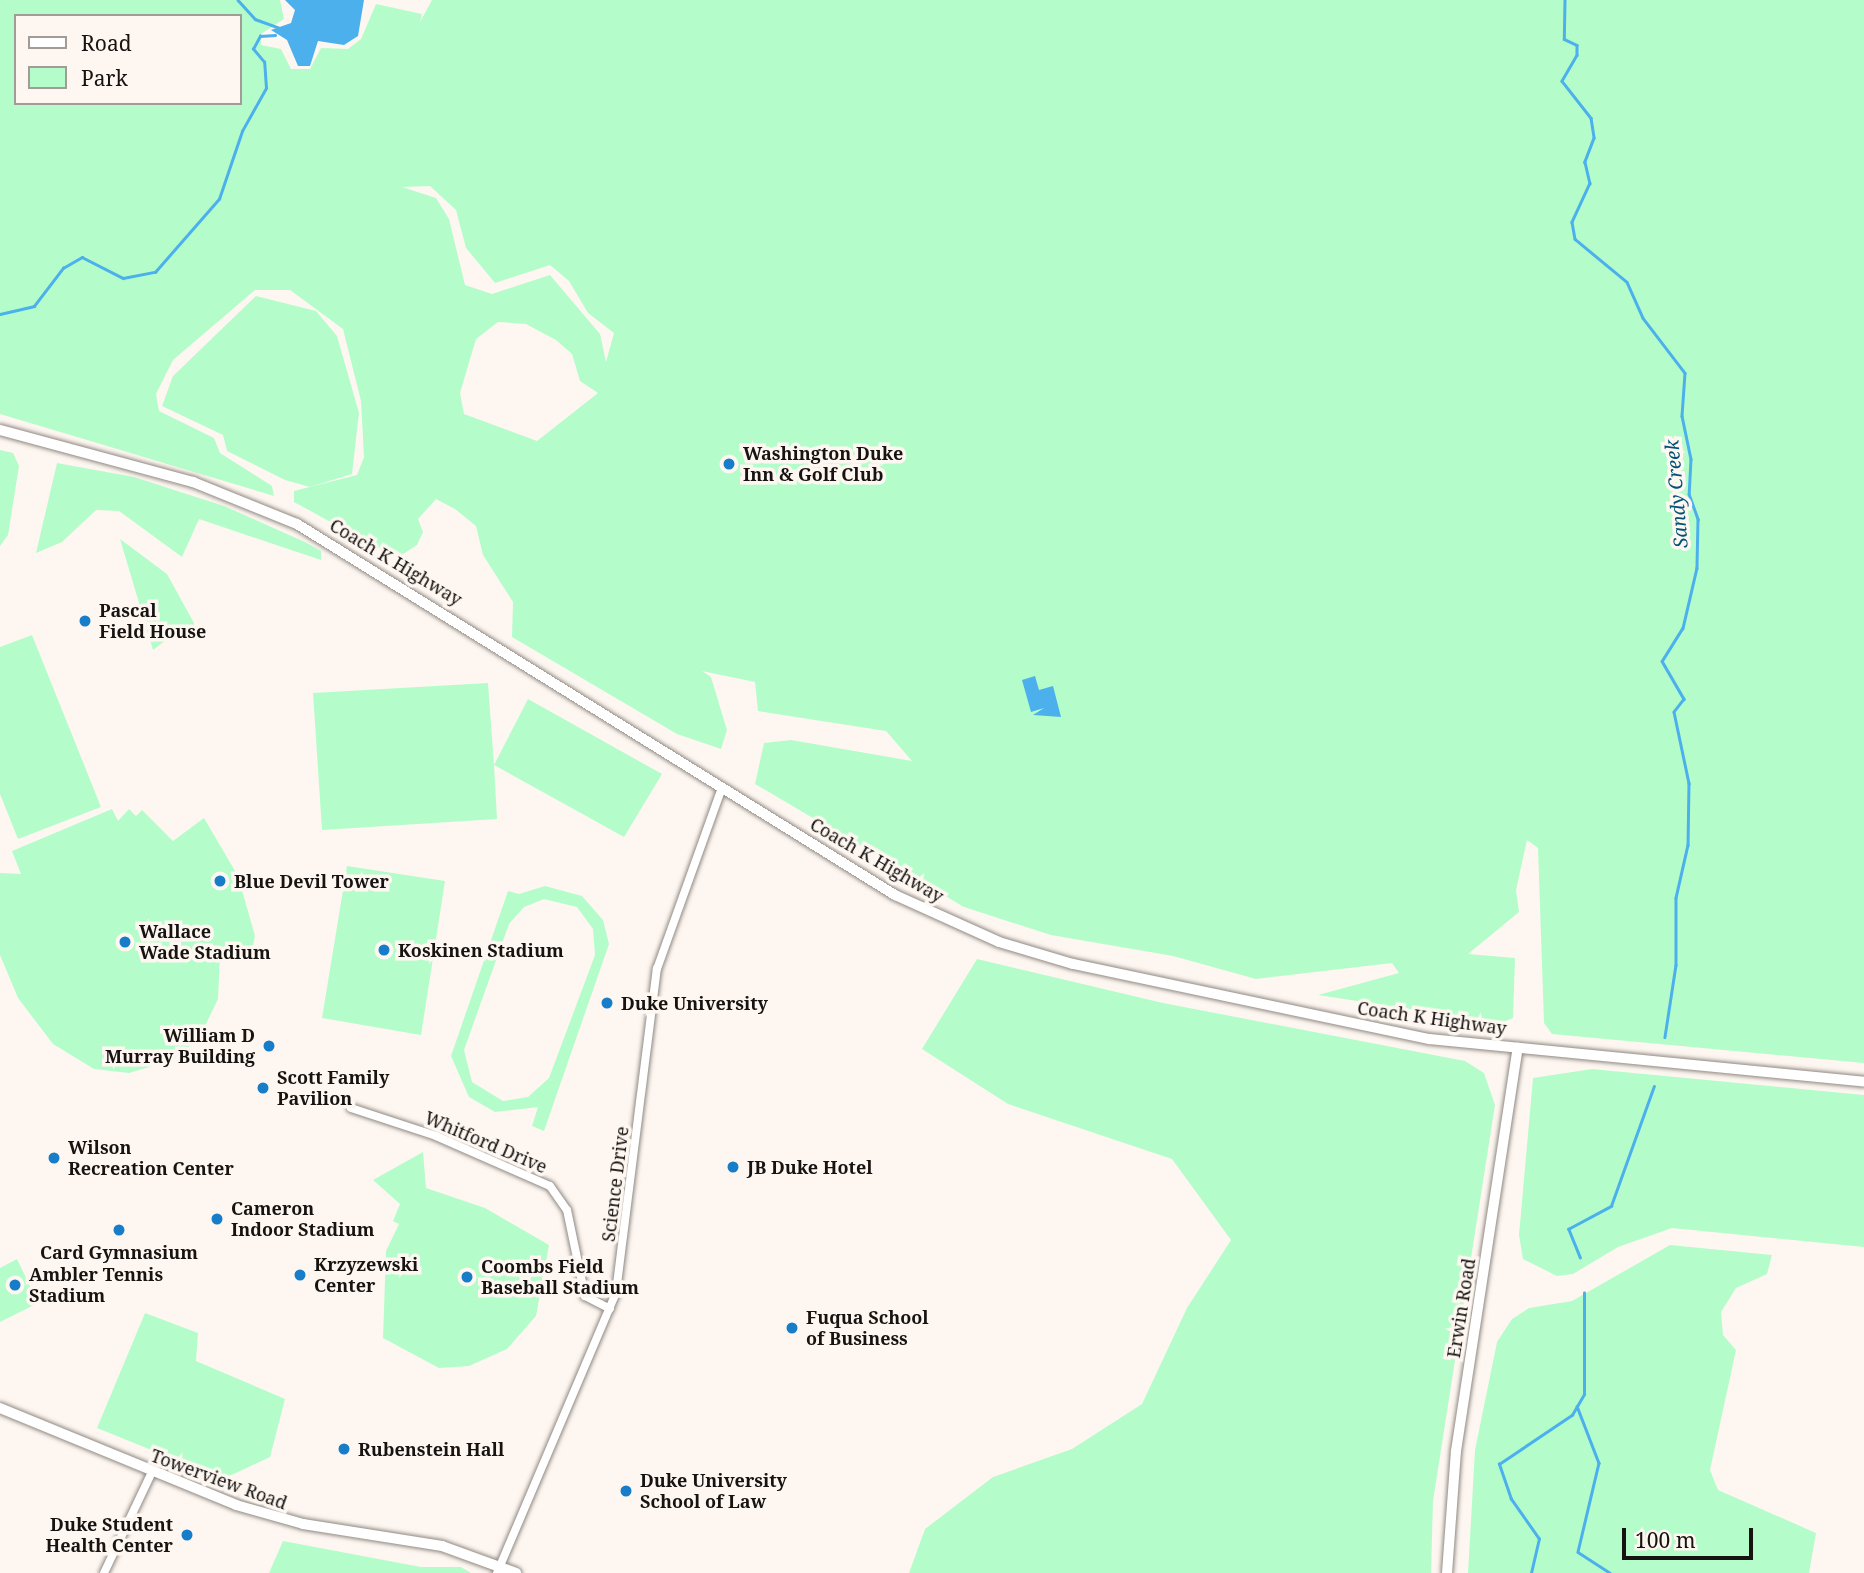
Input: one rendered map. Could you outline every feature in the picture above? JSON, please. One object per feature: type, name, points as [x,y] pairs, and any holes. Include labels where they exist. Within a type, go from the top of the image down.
[{"type":"main road","name":"Coach K Highway","points":[[1,431],[193,482],[297,524],[895,895],[1028,951],[1366,1028],[1518,1048],[1864,1082]]},
{"type":"main road","name":"Erwin Road","points":[[1447,1573],[1456,1451],[1518,1048]]},
{"type":"street","name":"Science Drive","points":[[499,1570],[610,1309],[621,1268],[657,969],[722,787]]},
{"type":"street","name":"Whitford Drive","points":[[351,1108],[436,1136],[550,1186],[567,1210],[585,1296],[610,1309]]},
{"type":"street","name":"Towerview Road","points":[[0,1408],[152,1472],[280,1518],[422,1542],[499,1570],[516,1573]]},
{"type":"street","points":[[104,1573],[152,1472]]},
{"type":"green space","points":[[0,0],[280,0],[284,19],[261,34],[261,45],[281,49],[291,69],[310,69],[321,48],[348,49],[361,39],[376,4],[422,14],[420,22],[432,0],[1864,0],[1864,1063],[1552,1034],[1544,1023],[1538,848],[1527,840],[1516,890],[1519,912],[1468,954],[1515,958],[1513,1018],[1501,1023],[1318,995],[1399,973],[1392,963],[1256,979],[1173,956],[1051,935],[964,907],[755,784],[764,743],[791,740],[912,761],[886,731],[758,711],[755,682],[702,671],[711,677],[727,730],[721,749],[677,734],[512,637],[513,602],[483,555],[476,526],[455,509],[436,499],[418,519],[423,532],[417,545],[397,558],[294,502],[294,491],[357,475],[364,457],[361,401],[343,329],[290,290],[255,290],[173,360],[156,394],[159,411],[214,438],[220,453],[272,486],[274,496],[0,414]],"holes":[[[430,186],[456,210],[466,248],[495,283],[550,265],[569,281],[588,313],[614,333],[606,362],[600,334],[550,275],[492,294],[465,285],[449,219],[436,198],[402,187]],[[498,322],[526,324],[556,340],[572,354],[580,381],[598,393],[537,441],[464,414],[460,393],[476,339]]]},
{"type":"green space","points":[[256,296],[316,311],[337,336],[359,413],[352,474],[310,487],[285,480],[227,451],[223,435],[162,406],[173,376]]},
{"type":"green space","points":[[0,450],[13,453],[19,466],[8,535],[0,546]]},
{"type":"green space","points":[[57,463],[134,477],[224,506],[305,542],[321,551],[321,560],[199,519],[182,557],[119,511],[96,510],[62,542],[36,553]]},
{"type":"green space","points":[[120,539],[167,574],[194,623],[195,638],[187,624],[153,650]]},
{"type":"green space","points":[[32,635],[101,807],[18,839],[0,794],[0,647]]},
{"type":"green space","points":[[488,683],[497,819],[322,830],[313,693]]},
{"type":"green space","points":[[528,699],[662,774],[624,837],[494,765]]},
{"type":"green space","name":"Wallace Wade Stadium","points":[[112,809],[118,821],[129,809],[136,816],[142,810],[173,841],[204,818],[238,876],[255,936],[252,950],[220,954],[218,999],[199,1038],[173,1060],[129,1073],[94,1069],[53,1044],[18,998],[0,955],[0,873],[21,874],[12,851]]},
{"type":"green space","name":"Koskinen Stadium","points":[[347,866],[445,881],[421,1035],[322,1018]]},
{"type":"green space","points":[[545,886],[582,896],[603,920],[609,944],[544,1131],[532,1126],[538,1107],[495,1112],[469,1097],[451,1056],[508,891],[519,894]],"holes":[[[544,899],[577,907],[593,929],[595,955],[549,1078],[528,1097],[503,1101],[472,1082],[464,1050],[509,924],[524,907]]]},
{"type":"green space","points":[[977,959],[1163,1003],[1465,1061],[1484,1073],[1495,1105],[1433,1501],[1431,1573],[909,1573],[925,1529],[993,1477],[1072,1449],[1142,1404],[1187,1308],[1231,1240],[1172,1159],[1008,1104],[922,1049]]},
{"type":"green space","points":[[1592,1069],[1864,1095],[1864,1247],[1672,1228],[1618,1247],[1573,1274],[1557,1276],[1523,1259],[1519,1235],[1533,1078]]},
{"type":"green space","name":"Coombs Field Baseball Stadium","points":[[423,1152],[426,1188],[485,1208],[549,1245],[536,1316],[507,1349],[469,1366],[439,1368],[383,1338],[386,1251],[399,1224],[393,1221],[400,1204],[373,1180]]},
{"type":"green space","points":[[1670,1245],[1772,1255],[1767,1274],[1736,1288],[1721,1312],[1723,1335],[1736,1350],[1710,1470],[1718,1490],[1816,1533],[1809,1573],[1468,1573],[1475,1450],[1497,1342],[1512,1319],[1529,1308],[1572,1301]]},
{"type":"green space","name":"Ambler Tennis Stadium","points":[[17,1259],[38,1303],[0,1322],[0,1268]]},
{"type":"green space","points":[[145,1313],[198,1333],[196,1361],[285,1399],[270,1457],[223,1479],[97,1428]]},
{"type":"green space","points":[[283,1541],[421,1567],[461,1567],[471,1573],[269,1573]]},
{"type":"water","points":[[285,0],[364,0],[358,36],[344,45],[318,41],[310,66],[298,66],[287,40],[271,30],[291,23],[295,10]]},
{"type":"water","points":[[1035,676],[1039,690],[1053,686],[1061,717],[1033,715],[1044,708],[1031,712],[1022,680]]},
{"type":"waterway","points":[[238,0],[255,19],[283,29]]},
{"type":"waterway","name":"Sandy Creek","points":[[1565,0],[1564,39],[1577,45],[1577,55],[1562,81],[1591,118],[1594,138],[1585,162],[1590,183],[1572,222],[1575,239],[1627,282],[1643,318],[1685,373],[1682,416],[1691,459],[1689,494],[1698,519],[1697,568],[1683,628],[1662,661],[1684,699],[1674,712],[1689,783],[1688,845],[1676,898],[1676,965],[1665,1037]]},
{"type":"waterway","points":[[0,314],[34,306],[63,268],[82,257],[123,278],[155,272],[219,199],[242,131],[266,88],[264,62],[253,49],[260,36],[275,35]]},
{"type":"waterway","name":"Sandy Creek","points":[[1580,1258],[1568,1229],[1611,1206],[1654,1086]]},
{"type":"waterway","points":[[1531,1573],[1539,1539],[1511,1499],[1499,1464],[1572,1415],[1584,1394],[1584,1293]]},
{"type":"waterway","name":"Sandy Creek","points":[[1577,1406],[1599,1463],[1578,1552],[1610,1573]]},
{"type":"place","name":"Washington Duke Inn & Golf Club","points":[[729,464]]},
{"type":"place","name":"Pascal Field House","points":[[85,621]]},
{"type":"place","name":"Blue Devil Tower","points":[[220,881]]},
{"type":"place","name":"Wallace Wade Stadium","points":[[125,942]]},
{"type":"place","name":"Koskinen Stadium","points":[[384,950]]},
{"type":"place","name":"Duke University","points":[[607,1003]]},
{"type":"place","name":"William D Murray Building","points":[[269,1046]]},
{"type":"place","name":"Scott Family Pavilion","points":[[263,1088]]},
{"type":"place","name":"Wilson Recreation Center","points":[[54,1158]]},
{"type":"place","name":"JB Duke Hotel","points":[[733,1167]]},
{"type":"place","name":"Cameron Indoor Stadium","points":[[217,1219]]},
{"type":"place","name":"Card Gymnasium","points":[[119,1230]]},
{"type":"place","name":"Krzyzewski Center","points":[[300,1275]]},
{"type":"place","name":"Coombs Field Baseball Stadium","points":[[467,1277]]},
{"type":"place","name":"Ambler Tennis Stadium","points":[[15,1285]]},
{"type":"place","name":"Fuqua School of Business","points":[[792,1328]]},
{"type":"place","name":"Rubenstein Hall","points":[[344,1449]]},
{"type":"place","name":"Duke University School of Law","points":[[626,1491]]},
{"type":"place","name":"Duke Student Health Center","points":[[187,1535]]}]
